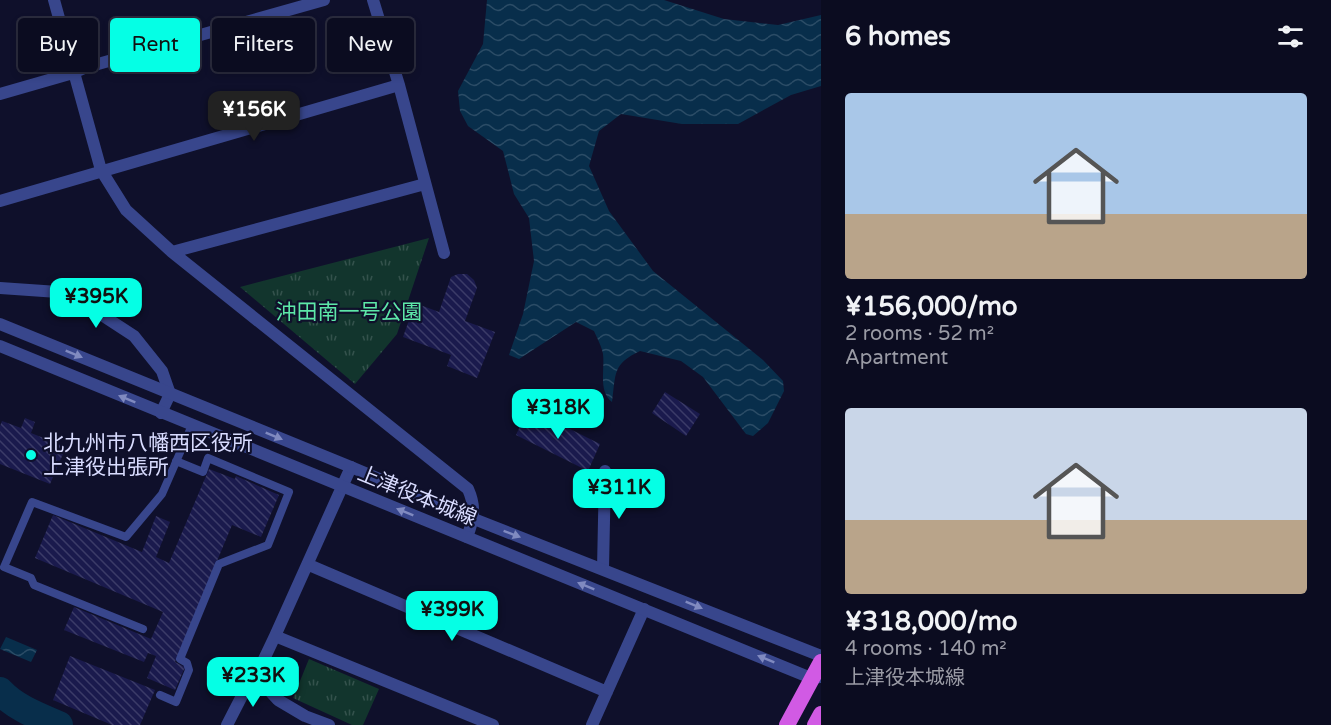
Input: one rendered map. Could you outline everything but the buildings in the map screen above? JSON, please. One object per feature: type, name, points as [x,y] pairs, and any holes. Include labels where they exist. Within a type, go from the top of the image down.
[{"type":"highway","points":[[787,725],[816,677],[821,662]]},
{"type":"highway","points":[[815,725],[821,714]]},
{"type":"street","points":[[54,0],[101,170],[126,210],[172,252],[468,489],[474,502],[474,519],[466,537]]},
{"type":"street","points":[[0,94],[324,0]]},
{"type":"street","points":[[373,0],[399,85],[444,253]]},
{"type":"street","points":[[0,201],[399,85]]},
{"type":"street","points":[[172,252],[425,184]]},
{"type":"street","points":[[0,288],[58,292],[85,304],[135,336],[162,371],[170,394],[161,413]]},
{"type":"street","name":"上津役本城線","points":[[0,324],[474,519],[821,656]]},
{"type":"street","name":"上津役本城線","points":[[0,346],[466,537],[816,677]]},
{"type":"street","points":[[227,725],[246,688],[256,676],[309,565],[351,467]]},
{"type":"street","points":[[603,569],[605,471]]},
{"type":"street","points":[[309,565],[607,692]]},
{"type":"street","points":[[592,725],[644,609]]},
{"type":"street","points":[[275,636],[493,725]]},
{"type":"street","points":[[256,676],[278,700],[303,720],[329,725]]},
{"type":"lane","points":[[143,629],[34,585],[31,578],[4,567],[32,502],[126,537],[162,494],[192,425]]},
{"type":"lane","points":[[160,695],[176,702],[189,670],[187,663],[180,659],[219,564],[268,545],[289,492],[207,458],[202,472],[176,461]]},
{"type":"green space","name":"沖田南一号公園","points":[[429,238],[397,334],[355,384],[240,287]]},
{"type":"green space","points":[[309,659],[379,689],[363,725],[352,725],[293,698]]},
{"type":"water","points":[[487,0],[664,0],[724,19],[778,25],[821,15],[821,86],[791,95],[738,124],[682,124],[621,114],[599,131],[589,166],[609,211],[653,271],[763,360],[783,381],[784,391],[768,423],[753,436],[746,434],[703,377],[681,361],[640,351],[620,365],[615,377],[612,402],[605,392],[603,354],[599,342],[594,331],[576,322],[519,359],[509,355],[523,314],[534,261],[529,218],[514,194],[503,151],[468,126],[460,111],[458,91],[483,44]]},
{"type":"water","points":[[6,637],[37,650],[31,662],[0,649]]},
{"type":"waterway","points":[[0,691],[20,707],[59,725]]},
{"type":"place","name":"北九州市八幡西区役所 上津役出張所","points":[[31,455]]}]
